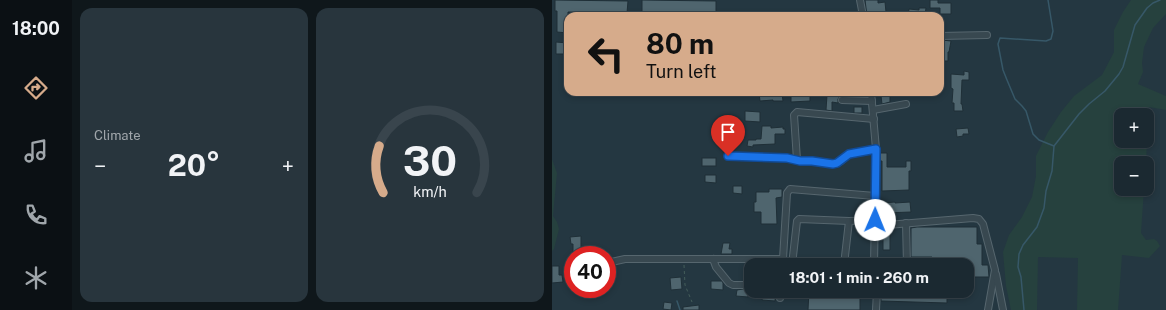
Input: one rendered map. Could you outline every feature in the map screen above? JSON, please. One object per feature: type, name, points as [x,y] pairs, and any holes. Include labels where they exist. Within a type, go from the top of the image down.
[{"type":"street","points":[[860,0],[862,12]]},
{"type":"street","points":[[944,36],[987,35]]},
{"type":"street","points":[[871,96],[876,149],[874,258]]},
{"type":"street","points":[[842,100],[872,101]]},
{"type":"street","points":[[873,110],[906,104]]},
{"type":"street","points":[[797,160],[794,114],[797,112],[874,120]]},
{"type":"street","points":[[728,156],[787,158],[800,161],[833,164],[837,163],[849,154],[876,149]]},
{"type":"street","points":[[783,258],[788,190],[875,196]]},
{"type":"street","points":[[793,258],[797,221],[803,218],[875,223],[906,223],[973,218],[979,219],[983,224],[995,270],[1003,310]]},
{"type":"street","points":[[845,258],[849,221]]},
{"type":"street","points":[[906,223],[907,258]]},
{"type":"street","points":[[616,261],[625,259],[744,260]]},
{"type":"street","points":[[713,259],[716,267],[729,283],[733,285],[742,285]]},
{"type":"street","points":[[988,310],[995,270]]},
{"type":"street","points":[[873,310],[874,298]]},
{"type":"street","points":[[876,310],[877,298]]},
{"type":"path","points":[[684,259],[685,285],[692,302]]},
{"type":"green space","points":[[1131,0],[1166,0],[1166,14],[1153,28],[1144,47],[1142,63],[1143,72],[1138,84],[1166,96],[1166,110],[1149,107],[1114,108],[1114,148],[1147,148],[1146,156],[1114,156],[1114,196],[1144,196],[1141,233],[1146,240],[1154,239],[1160,246],[1149,258],[1122,255],[1118,310],[1077,310],[1078,258],[1038,257],[1037,310],[1011,310],[1006,286],[1003,252],[1009,235],[1022,217],[1032,197],[1036,176],[1036,156],[1048,132],[1074,96],[1102,75],[1114,52],[1114,30]]},
{"type":"green space","points":[[552,159],[557,173],[553,216],[559,229],[554,249],[552,251]]},
{"type":"building","points":[[555,0],[628,1],[627,12],[564,12],[564,33],[557,32],[557,11],[555,11]]},
{"type":"building","points":[[642,0],[716,1],[716,12],[642,12]]},
{"type":"building","points":[[865,0],[878,0],[878,3],[885,2],[886,12],[866,12]]},
{"type":"building","points":[[930,0],[938,0],[938,3],[951,3],[951,14],[944,14],[944,12],[940,12],[940,8],[930,8]]},
{"type":"building","points":[[919,8],[926,8],[925,12],[909,12],[909,9],[919,10]]},
{"type":"building","points":[[944,40],[951,41],[948,52],[948,61],[944,61]]},
{"type":"building","points":[[556,42],[564,43],[564,54],[556,54]]},
{"type":"building","points":[[964,71],[969,72],[969,80],[962,80],[961,104],[963,111],[954,111],[954,103],[952,103],[953,89],[951,88],[951,74],[964,75]]},
{"type":"building","points":[[759,96],[782,96],[783,101],[773,100],[760,101]]},
{"type":"building","points":[[791,96],[810,96],[810,101],[791,102]]},
{"type":"building","points":[[827,96],[840,96],[838,103],[832,102],[832,111],[826,110]]},
{"type":"building","points":[[881,96],[890,96],[890,102],[882,104]]},
{"type":"building","points":[[854,107],[862,107],[862,113],[854,113]]},
{"type":"building","points":[[745,111],[760,112],[760,122],[745,121]]},
{"type":"building","points":[[762,126],[771,126],[771,128],[783,127],[783,129],[785,129],[785,134],[775,134],[775,144],[753,145],[753,147],[747,146],[748,140],[761,139]]},
{"type":"building","points":[[968,128],[969,134],[963,134],[963,136],[957,137],[956,129]]},
{"type":"building","points":[[730,134],[742,134],[742,143],[731,143]]},
{"type":"building","points":[[880,153],[887,153],[887,167],[906,167],[906,161],[911,161],[911,171],[909,171],[909,190],[882,191],[882,161],[880,161]]},
{"type":"building","points":[[702,158],[716,158],[716,166],[702,166]]},
{"type":"building","points":[[705,175],[716,175],[716,183],[705,182]]},
{"type":"building","points":[[733,186],[742,186],[742,194],[733,193]]},
{"type":"building","points":[[769,189],[782,189],[782,197],[776,198],[777,224],[761,224],[761,212],[754,212],[756,192],[769,192]]},
{"type":"building","points":[[910,202],[911,212],[884,213],[883,203]]},
{"type":"building","points":[[977,227],[977,244],[982,244],[982,265],[988,265],[989,277],[974,277],[974,258],[911,257],[911,228]]},
{"type":"building","points":[[890,229],[890,250],[883,250],[883,233],[879,232],[879,230]]},
{"type":"building","points":[[581,236],[581,246],[573,246],[573,244],[571,244],[570,237]]},
{"type":"building","points":[[723,243],[730,243],[729,249],[732,249],[732,254],[721,254]]},
{"type":"building","points":[[552,266],[559,266],[559,275],[562,275],[563,282],[552,283]]},
{"type":"building","points":[[681,277],[682,289],[671,290],[670,278]]},
{"type":"building","points":[[711,281],[722,281],[723,290],[711,289]]},
{"type":"building","points":[[743,289],[744,297],[736,296],[737,290]]},
{"type":"building","points":[[762,298],[775,298],[775,301],[762,300]]},
{"type":"building","points":[[809,298],[860,298],[860,310],[808,310]]},
{"type":"building","points":[[881,298],[947,298],[947,303],[881,301]]},
{"type":"building","points":[[664,302],[672,303],[671,310],[663,309]]},
{"type":"building","points":[[699,305],[699,310],[683,310],[683,307]]},
{"type":"waterway","points":[[1048,0],[1053,31],[1051,39],[1046,41],[1000,38],[998,44],[1003,70],[1015,99],[1026,111],[1033,134],[1039,140],[1054,146]]},
{"type":"waterway","points":[[1024,310],[1021,277],[1018,267],[1019,254],[1023,245],[1037,227],[1044,208],[1046,191],[1052,171],[1054,146],[1079,114],[1105,91],[1119,74],[1123,67],[1135,25],[1147,8],[1160,0]]},
{"type":"waterway","points":[[677,301],[680,310]]},
{"type":"route","points":[[728,156],[787,158],[800,161],[833,164],[841,161],[849,154],[876,149],[875,220]]}]
